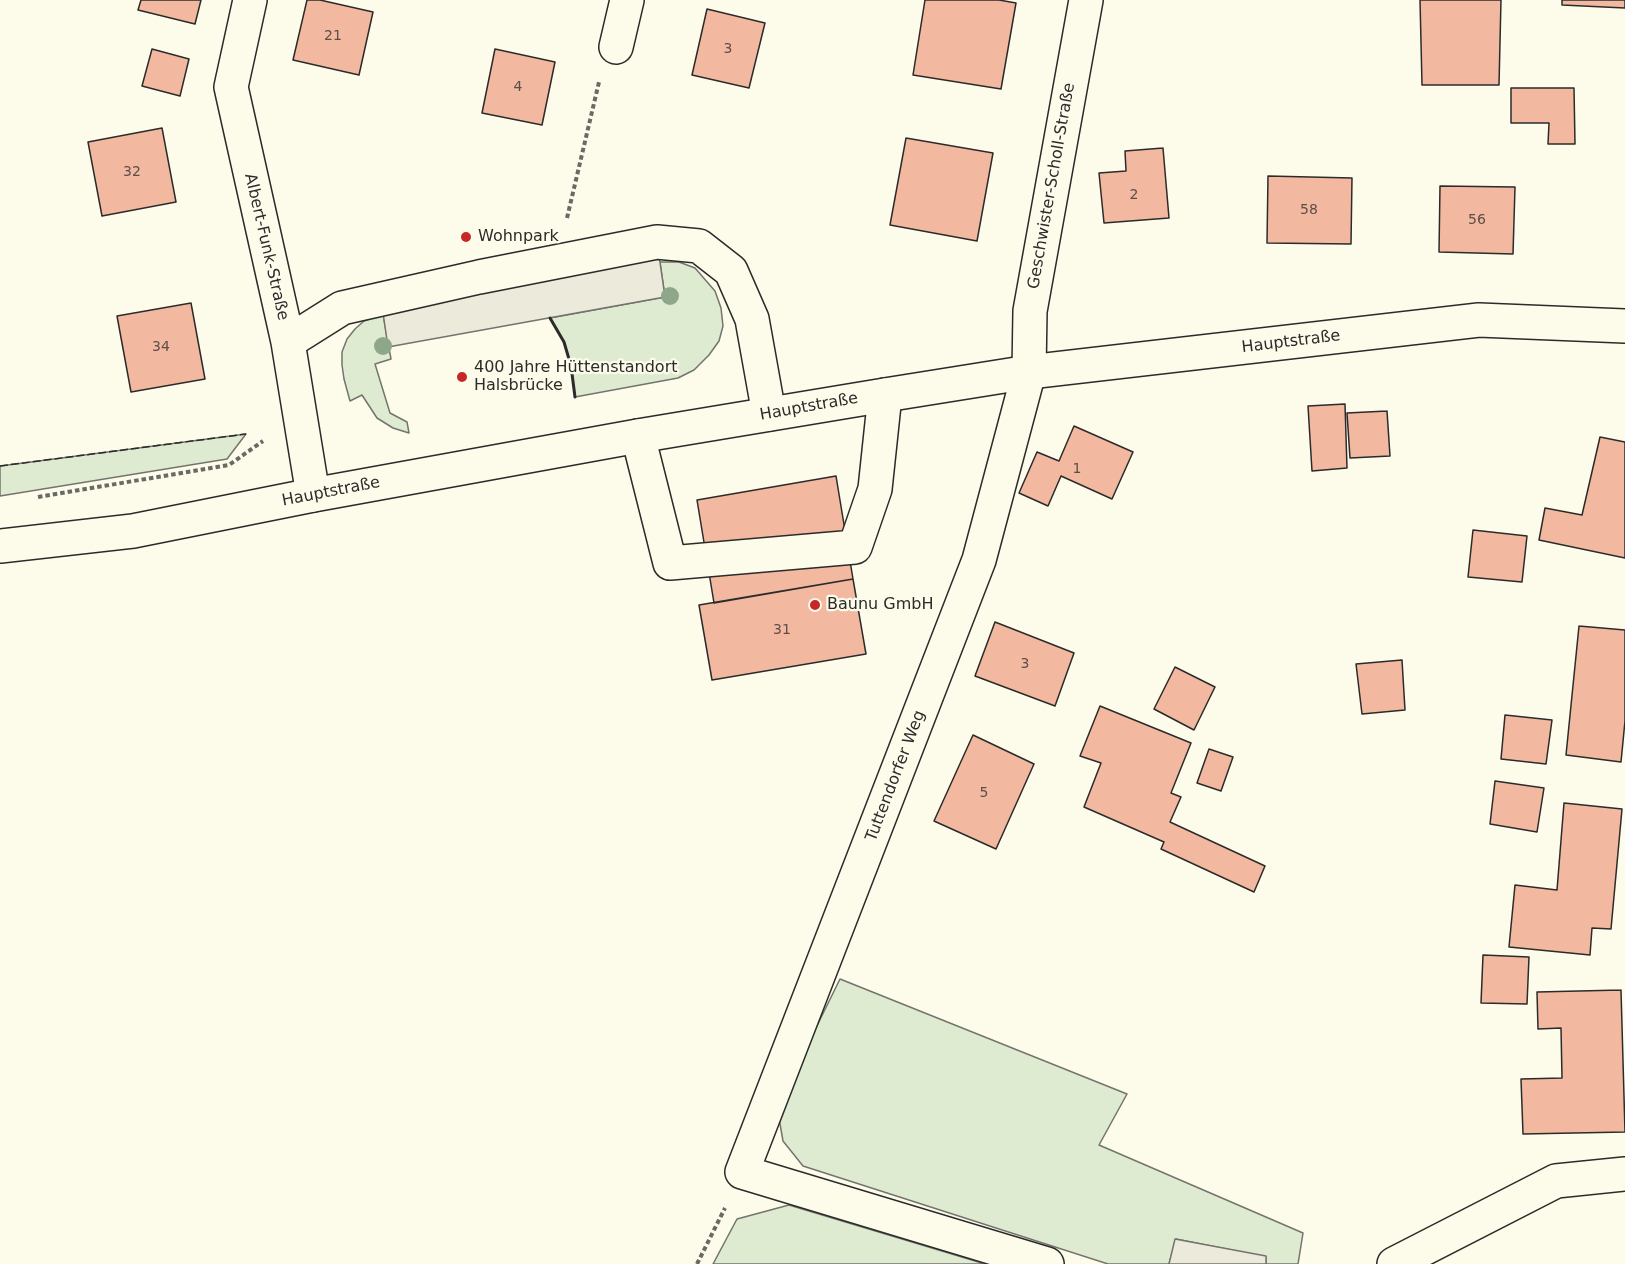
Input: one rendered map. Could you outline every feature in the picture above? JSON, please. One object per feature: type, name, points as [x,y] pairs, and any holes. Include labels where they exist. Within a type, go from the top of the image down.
[{"type":"street","name":"Albert-Funk-Straße","points":[[250,0],[231,87],[288,342],[313,495]]},
{"type":"street","points":[[616,47],[627,0]]},
{"type":"street","name":"Geschwister-Scholl-Straße","points":[[1029,372],[1030,312],[1086,0]]},
{"type":"street","points":[[288,342],[342,308],[479,277],[657,242],[699,246],[731,271],[752,319],[769,414]]},
{"type":"street","name":"Hauptstraße","points":[[0,546],[133,531],[313,495],[638,436],[1029,372],[1479,320],[1625,326]]},
{"type":"street","name":"Tuttendorfer Weg","points":[[742,1172],[979,560],[1029,372]]},
{"type":"street","points":[[638,436],[670,563],[855,547],[875,489],[885,394]]},
{"type":"street","points":[[742,1172],[1047,1264]]},
{"type":"street","points":[[1394,1264],[1556,1181],[1625,1173]]},
{"type":"path","points":[[556,262],[604,61],[616,47]]},
{"type":"path","points":[[36,498],[229,465],[301,415]]},
{"type":"path","points":[[697,1264],[742,1172]]},
{"type":"green space","points":[[660,262],[679,262],[695,268],[715,291],[721,308],[723,326],[719,341],[694,370],[678,378],[575,397],[571,366],[564,342],[550,318],[665,297]]},
{"type":"green space","points":[[383,314],[391,359],[375,364],[390,413],[407,422],[409,433],[393,428],[377,418],[362,395],[350,401],[344,379],[342,352],[347,339],[364,321]]},
{"type":"green space","points":[[246,434],[227,459],[0,496],[0,466]]},
{"type":"green space","points":[[840,979],[1127,1094],[1099,1145],[1303,1233],[1298,1264],[1266,1264],[1266,1257],[1176,1239],[1169,1264],[1108,1264],[803,1166],[783,1141],[777,1107]]},
{"type":"green space","points":[[789,1205],[985,1264],[713,1264],[737,1219]]},
{"type":"shaded area","points":[[657,242],[665,297],[388,347],[381,299]]},
{"type":"shaded area","points":[[1175,1239],[1266,1256],[1266,1264],[1169,1264]]},
{"type":"building","points":[[141,0],[201,0],[195,24],[138,10]]},
{"type":"building","points":[[307,0],[320,0],[373,12],[359,75],[293,60]]},
{"type":"building","points":[[925,0],[999,0],[1016,3],[1001,89],[913,75]]},
{"type":"building","points":[[1420,0],[1501,0],[1499,85],[1422,85]]},
{"type":"building","points":[[1562,0],[1625,0],[1625,8],[1562,5]]},
{"type":"building","points":[[707,9],[765,23],[749,88],[692,75]]},
{"type":"building","points":[[152,49],[189,59],[180,96],[142,86]]},
{"type":"building","points":[[495,49],[555,62],[542,125],[482,113]]},
{"type":"building","points":[[1511,88],[1574,88],[1575,144],[1548,144],[1549,123],[1511,123]]},
{"type":"building","points":[[162,128],[176,202],[102,216],[88,142]]},
{"type":"building","points":[[906,138],[993,153],[977,241],[890,225]]},
{"type":"building","points":[[1163,148],[1169,218],[1104,223],[1099,173],[1126,171],[1125,151]]},
{"type":"building","points":[[1268,176],[1352,178],[1351,244],[1267,243]]},
{"type":"building","points":[[1440,186],[1515,187],[1513,254],[1439,252]]},
{"type":"building","points":[[191,303],[205,379],[131,392],[117,316]]},
{"type":"building","points":[[1345,404],[1347,468],[1312,471],[1308,406]]},
{"type":"building","points":[[1387,411],[1390,456],[1350,458],[1347,413]]},
{"type":"building","points":[[1074,426],[1133,452],[1112,499],[1061,476],[1048,506],[1019,493],[1037,452],[1059,461]]},
{"type":"building","points":[[1600,437],[1625,442],[1625,558],[1539,540],[1545,508],[1582,515]]},
{"type":"building","points":[[836,476],[853,579],[714,603],[697,500]]},
{"type":"building","points":[[1473,530],[1527,536],[1522,582],[1468,577]]},
{"type":"building","points":[[853,579],[866,654],[712,680],[699,605]]},
{"type":"building","points":[[995,622],[1074,653],[1055,706],[975,676]]},
{"type":"building","points":[[1579,626],[1625,630],[1625,721],[1621,762],[1566,755]]},
{"type":"building","points":[[1402,660],[1405,710],[1362,714],[1356,664]]},
{"type":"building","points":[[1175,667],[1215,687],[1194,730],[1154,709]]},
{"type":"building","points":[[1100,706],[1191,743],[1171,793],[1181,797],[1170,822],[1265,866],[1254,892],[1161,849],[1164,842],[1084,807],[1101,763],[1080,756]]},
{"type":"building","points":[[1505,715],[1552,720],[1546,764],[1501,759]]},
{"type":"building","points":[[973,735],[1034,764],[996,849],[934,821]]},
{"type":"building","points":[[1209,749],[1233,757],[1221,791],[1197,783]]},
{"type":"building","points":[[1495,781],[1544,788],[1537,832],[1490,824]]},
{"type":"building","points":[[1564,803],[1622,809],[1611,929],[1592,928],[1590,955],[1509,947],[1515,885],[1557,890]]},
{"type":"building","points":[[1483,955],[1529,957],[1527,1004],[1481,1003]]},
{"type":"building","points":[[1621,990],[1625,1132],[1523,1134],[1521,1079],[1562,1078],[1561,1028],[1538,1029],[1537,992]]},
{"type":"fence","points":[[0,466],[246,434]]},
{"type":"wall","points":[[550,318],[564,342],[571,366],[575,397]]},
{"type":"place","name":"Wohnpark","points":[[466,237]]},
{"type":"place","name":"400 Jahre Hüttenstandort Halsbrücke","points":[[462,377]]},
{"type":"place","name":"Baunu GmbH","points":[[815,605]]}]
